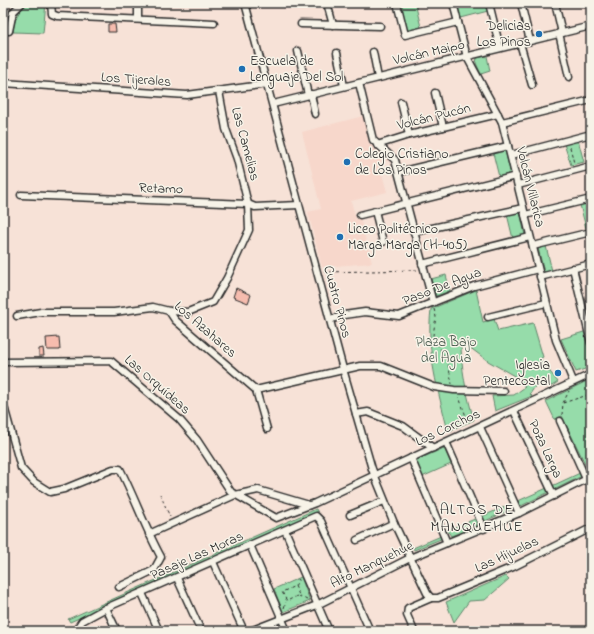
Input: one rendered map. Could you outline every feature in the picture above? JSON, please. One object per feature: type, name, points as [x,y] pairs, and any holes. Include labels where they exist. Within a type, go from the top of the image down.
[{"type":"street","points":[[9,31],[13,12],[22,3]]},
{"type":"street","points":[[51,3],[52,14],[57,16],[214,23]]},
{"type":"street","points":[[138,3],[138,19]]},
{"type":"street","name":"Cuatro Pinos","points":[[245,3],[268,84],[343,369],[374,475],[410,558],[427,593],[431,598]]},
{"type":"street","points":[[327,3],[333,25]]},
{"type":"street","points":[[397,3],[404,35],[458,22]]},
{"type":"street","name":"Volcán Villarica","points":[[453,3],[466,57],[502,122],[556,340],[573,382]]},
{"type":"street","points":[[489,3],[500,48]]},
{"type":"street","points":[[521,3],[530,41]]},
{"type":"street","points":[[555,3],[569,77]]},
{"type":"street","points":[[301,24],[380,26]]},
{"type":"street","name":"Volcán Maipo","points":[[273,104],[591,26]]},
{"type":"street","points":[[520,43],[532,85]]},
{"type":"street","points":[[298,50],[315,114]]},
{"type":"street","points":[[373,52],[378,78]]},
{"type":"street","points":[[337,53],[344,86]]},
{"type":"street","name":"Los Tijerales","points":[[3,83],[187,95],[268,84]]},
{"type":"street","points":[[359,83],[373,140],[395,160],[433,303]]},
{"type":"street","name":"Las Camelias","points":[[169,311],[188,312],[213,302],[227,278],[249,230],[248,204],[237,159],[226,129],[219,91]]},
{"type":"street","points":[[435,93],[443,127]]},
{"type":"street","points":[[502,122],[591,100]]},
{"type":"street","points":[[401,102],[409,135]]},
{"type":"street","name":"Volcán Pucón","points":[[377,145],[409,135],[498,114]]},
{"type":"street","points":[[511,155],[591,134]]},
{"type":"street","points":[[399,172],[508,146]]},
{"type":"street","points":[[518,185],[591,166]]},
{"type":"street","points":[[360,215],[516,176]]},
{"type":"street","name":"Retamo","points":[[21,195],[248,204],[255,207],[299,205]]},
{"type":"street","points":[[525,215],[588,200]]},
{"type":"street","points":[[414,232],[523,208]]},
{"type":"street","points":[[375,211],[383,242]]},
{"type":"street","points":[[532,246],[591,232]]},
{"type":"street","points":[[423,267],[530,237]]},
{"type":"street","points":[[540,277],[591,264]]},
{"type":"street","points":[[573,268],[591,343]]},
{"type":"street","name":"Paso De Agua","points":[[330,320],[344,315],[365,312],[399,316],[474,286],[538,270]]},
{"type":"street","points":[[488,317],[546,302]]},
{"type":"street","name":"Los Azahares","points":[[17,316],[41,312],[114,312],[153,307],[169,311],[175,320],[256,390]]},
{"type":"street","name":"Las Orquídeas","points":[[3,362],[111,361],[179,420],[198,440],[226,487],[235,495],[276,518],[312,504]]},
{"type":"street","points":[[267,429],[256,390],[360,366],[380,366],[434,387],[454,390],[504,391]]},
{"type":"street","name":"Los Corchos","points":[[312,504],[591,374]]},
{"type":"street","points":[[3,403],[21,468],[34,482],[50,492],[64,489],[113,469],[120,469],[137,501],[149,534],[161,557],[154,570],[119,587]]},
{"type":"street","name":"Poza Larga","points":[[514,411],[554,496]]},
{"type":"street","points":[[356,414],[368,412],[403,426],[433,448]]},
{"type":"street","points":[[560,421],[589,478]]},
{"type":"street","points":[[480,427],[519,513]]},
{"type":"street","points":[[446,442],[484,529]]},
{"type":"street","points":[[411,458],[447,544]]},
{"type":"street","name":"Alto Manquehue","points":[[250,631],[317,605],[410,558],[484,529],[589,478]]},
{"type":"street","points":[[149,534],[235,495],[258,490],[312,504]]},
{"type":"street","points":[[350,515],[384,500]]},
{"type":"street","name":"Pasaje Las Moras","points":[[79,631],[78,627],[82,621],[106,608],[316,516],[321,521],[351,588]]},
{"type":"street","points":[[357,540],[394,523]]},
{"type":"street","name":"Las Hijuelas","points":[[414,631],[406,611],[408,608],[431,598],[438,598],[513,567],[591,528]]},
{"type":"street","points":[[285,530],[329,631]]},
{"type":"street","points":[[250,545],[287,631]]},
{"type":"street","points":[[213,562],[244,631]]},
{"type":"street","points":[[177,578],[201,631]]},
{"type":"street","points":[[351,588],[370,631]]},
{"type":"street","points":[[142,593],[159,631]]},
{"type":"street","points":[[106,608],[117,631]]},
{"type":"path","points":[[568,139],[576,170]]},
{"type":"path","points":[[588,200],[591,221]]},
{"type":"path","points":[[317,272],[423,267]]},
{"type":"path","points":[[433,303],[436,317],[433,335],[448,363],[454,390],[463,406],[467,419],[449,428],[455,438]]},
{"type":"path","points":[[560,421],[563,403],[573,382]]},
{"type":"path","points":[[563,403],[591,394]]},
{"type":"path","points":[[160,494],[173,524]]},
{"type":"path","points":[[299,595],[286,601],[282,592],[295,586],[299,595],[317,605]]},
{"type":"shaded area","name":"Colegio Cristiano de Los Pinos","points":[[363,116],[369,144],[391,160],[379,163],[387,192],[351,201],[356,219],[360,218],[372,263],[322,267],[308,212],[321,209],[302,132]]},
{"type":"green space","points":[[28,3],[46,3],[43,33],[13,32],[14,23],[17,16]]},
{"type":"green space","points":[[400,3],[415,3],[421,27],[406,31]]},
{"type":"green space","points":[[457,3],[486,3],[488,11],[461,18]]},
{"type":"green space","points":[[487,56],[490,71],[481,74],[476,63],[477,58]]},
{"type":"green space","points":[[578,140],[584,162],[571,165],[564,144]]},
{"type":"green space","points":[[505,150],[511,174],[499,177],[493,153]]},
{"type":"green space","points":[[591,202],[591,227],[586,228],[580,205]]},
{"type":"green space","points":[[520,211],[525,236],[513,239],[507,214]]},
{"type":"green space","points":[[546,246],[552,271],[544,272],[538,248]]},
{"type":"green space","points":[[446,275],[450,291],[436,296],[431,279]]},
{"type":"green space","name":"Plaza Bajo del Agua","points":[[476,290],[483,322],[494,319],[498,331],[533,323],[543,357],[540,359],[558,382],[552,386],[536,385],[530,394],[532,396],[495,411],[492,396],[514,395],[525,387],[516,377],[488,361],[461,341],[464,380],[474,420],[448,431],[434,371],[430,340],[431,309]]},
{"type":"green space","points":[[587,331],[591,350],[591,367],[576,372],[561,339]]},
{"type":"green space","points":[[591,379],[591,391],[588,392],[591,399],[591,471],[589,472],[562,416],[555,420],[546,401]]},
{"type":"green space","points":[[444,448],[451,464],[422,477],[415,461]]},
{"type":"green space","points":[[580,473],[582,476],[554,490],[552,486]]},
{"type":"green space","points":[[547,488],[549,492],[521,506],[518,501]]},
{"type":"green space","points":[[509,505],[512,509],[485,521],[483,516]]},
{"type":"green space","points":[[316,509],[318,513],[70,622],[68,619]]},
{"type":"green space","points":[[475,519],[478,525],[451,536],[447,530]]},
{"type":"green space","points":[[441,536],[443,538],[414,550],[413,548]]},
{"type":"green space","points":[[506,576],[509,579],[485,600],[469,601],[454,622],[446,602]]},
{"type":"green space","points":[[301,577],[310,601],[283,612],[274,589]]},
{"type":"building","points":[[108,24],[115,24],[116,32],[108,32]]},
{"type":"building","points":[[236,288],[251,295],[248,303],[233,297]]},
{"type":"building","points":[[59,337],[60,350],[47,350],[46,338]]},
{"type":"building","points":[[43,348],[44,356],[39,356],[39,349]]},
{"type":"place","name":"Delicias Los Pinos","points":[[539,34]]},
{"type":"place","name":"Escuela de Lenguaje Del Sol","points":[[242,69]]},
{"type":"place","name":"Colegio Cristiano de Los Pinos","points":[[347,162]]},
{"type":"place","name":"Liceo Politécnico Marga Marga (H-405)","points":[[340,237]]},
{"type":"place","name":"Iglesia Pentecostal","points":[[558,373]]},
{"type":"district","name":"ALTOS DE MANQUEHUE","points":[[477,518]]}]
